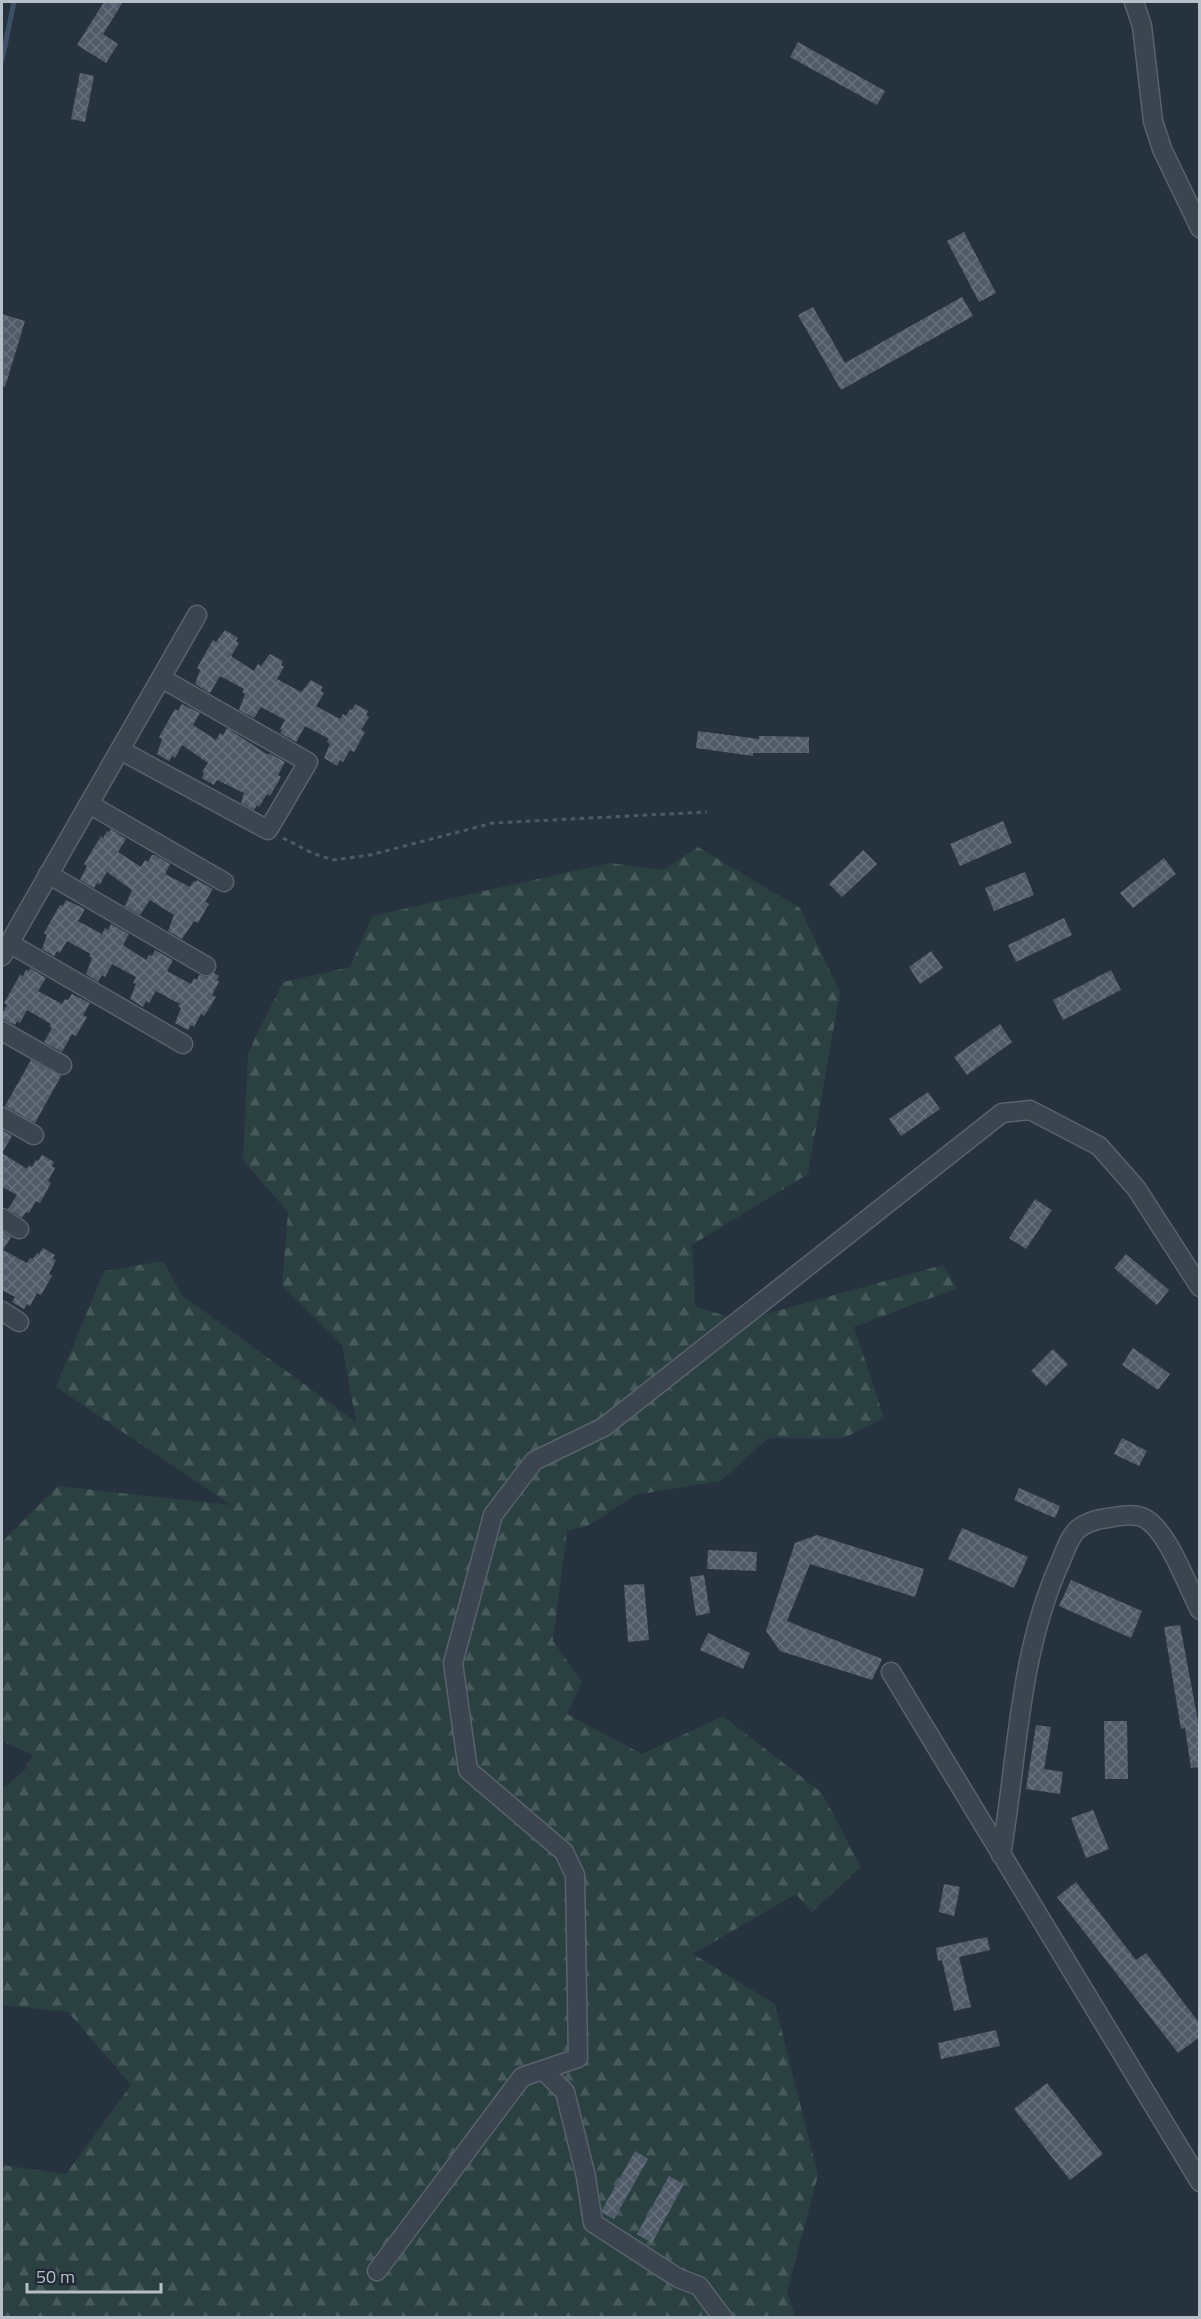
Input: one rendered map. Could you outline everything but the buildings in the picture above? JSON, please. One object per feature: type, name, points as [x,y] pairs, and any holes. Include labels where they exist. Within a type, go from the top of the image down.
[{"type":"street","points":[[1134,2],[1142,26],[1153,121],[1162,149],[1200,228]]},
{"type":"street","points":[[183,1044],[5,950],[197,615]]},
{"type":"street","points":[[120,750],[268,830],[308,762],[161,678]]},
{"type":"street","points":[[88,804],[224,882]]},
{"type":"street","points":[[48,874],[206,966]]},
{"type":"street","points":[[2,1031],[62,1065]]},
{"type":"street","points":[[377,2271],[522,2077],[578,2058],[575,1875],[564,1852],[468,1770],[453,1663],[493,1515],[534,1461],[604,1427],[1002,1113],[1030,1110],[1099,1146],[1136,1188],[1200,1287]]},
{"type":"street","points":[[2,1117],[34,1135]]},
{"type":"street","points":[[2,1218],[20,1229]]},
{"type":"street","points":[[2,1311],[20,1322]]},
{"type":"street","points":[[1001,1855],[1027,1666],[1037,1621],[1067,1546],[1078,1529],[1096,1520],[1111,1517],[1127,1515],[1144,1518],[1162,1536],[1200,1611]]},
{"type":"street","points":[[891,1672],[1200,2182]]},
{"type":"street","points":[[543,2070],[565,2092],[586,2176],[593,2223],[678,2278],[699,2286],[723,2318]]},
{"type":"path","points":[[268,830],[312,853],[333,860],[370,855],[493,823],[707,812]]},
{"type":"green space","points":[[698,847],[800,908],[840,992],[808,1174],[692,1245],[695,1306],[740,1321],[943,1265],[957,1288],[854,1327],[884,1418],[844,1438],[768,1438],[721,1481],[635,1495],[588,1526],[567,1531],[553,1641],[582,1682],[567,1714],[642,1754],[723,1716],[822,1793],[861,1867],[812,1912],[796,1894],[693,1954],[775,2004],[818,2175],[787,2292],[795,2317],[2,2317],[2,2165],[66,2174],[131,2085],[68,2012],[2,2005],[2,1789],[24,1771],[33,1755],[2,1741],[2,1542],[58,1486],[231,1505],[56,1387],[104,1271],[163,1261],[182,1295],[356,1422],[342,1345],[282,1285],[288,1212],[243,1160],[248,1053],[283,982],[350,967],[372,916],[610,863],[663,870]]},
{"type":"waterway","points":[[2,60],[14,2]]}]
